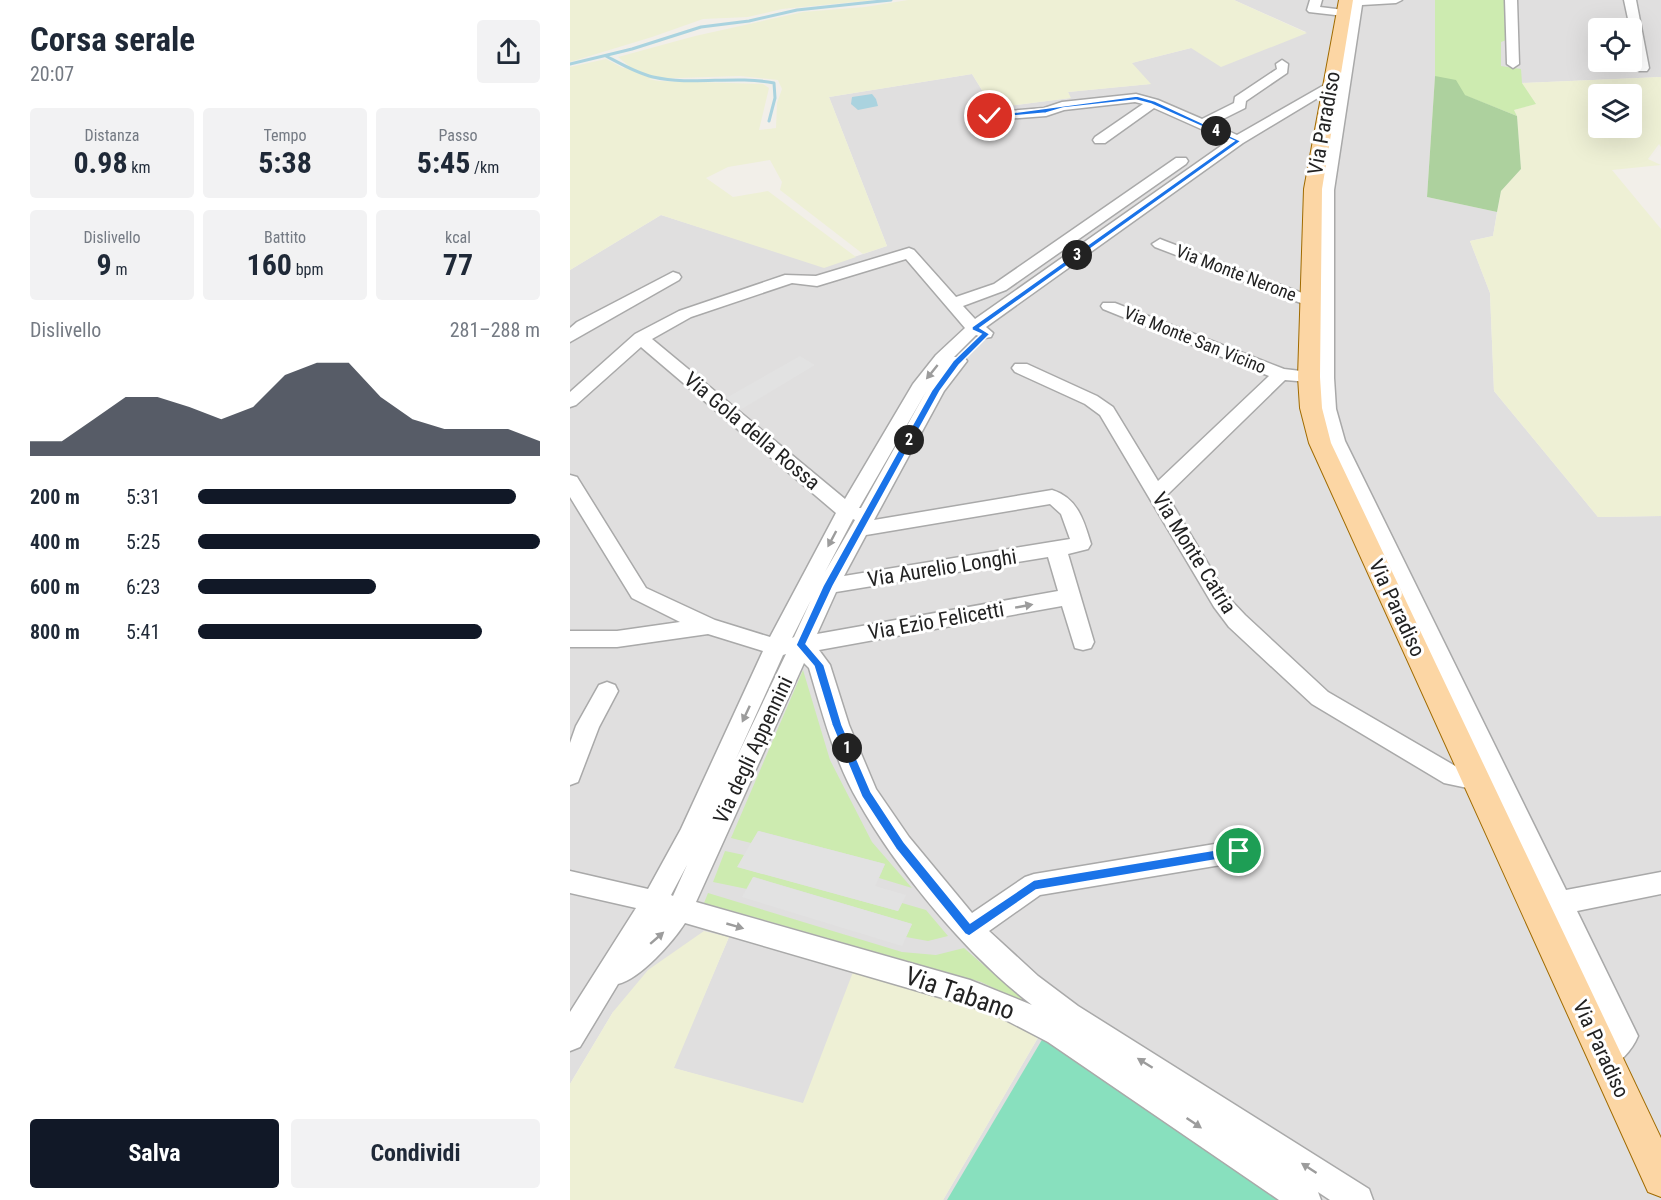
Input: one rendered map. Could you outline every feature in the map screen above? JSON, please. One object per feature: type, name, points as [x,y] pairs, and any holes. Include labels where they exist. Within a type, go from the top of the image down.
[{"type":"main road","name":"Via Paradiso","points":[[1351,4],[1330,87],[1312,113],[1320,189],[1311,302],[1309,377],[1311,408],[1320,443],[1488,778],[1547,905],[1604,1056],[1661,1179]]},
{"type":"street","points":[[1316,0],[1312,10],[1396,0]]},
{"type":"street","points":[[1511,0],[1514,64]]},
{"type":"street","points":[[1630,0],[1643,68]]},
{"type":"street","points":[[1351,4],[1320,189],[1327,409],[1336,441],[1488,778]]},
{"type":"street","points":[[1201,125],[1240,105],[1240,100],[1283,70],[1282,64]]},
{"type":"street","name":"Via degli Appennini","points":[[600,991],[654,902],[788,646],[828,586],[936,390],[980,331],[1248,144],[1312,113],[1330,87]]},
{"type":"street","points":[[990,116],[1046,112],[1062,106],[1137,98],[1238,141]]},
{"type":"street","points":[[1100,140],[1153,103]]},
{"type":"street","name":"Via degli Appennini","points":[[600,991],[664,933],[679,910],[788,646],[847,511],[919,388],[942,359],[1238,141],[1312,113]]},
{"type":"street","points":[[953,304],[1000,287],[1181,161]]},
{"type":"street","name":"Via Monte Nerone","points":[[1160,244],[1311,302]]},
{"type":"street","points":[[570,401],[641,338],[685,314],[791,278],[817,281],[909,253],[980,331]]},
{"type":"street","points":[[570,337],[583,326],[674,277]]},
{"type":"street","name":"Via Monte San Vicino","points":[[1109,306],[1281,374],[1309,377]]},
{"type":"street","name":"Via Gola della Rossa","points":[[641,338],[863,523]]},
{"type":"street","name":"Via Monte Catria","points":[[1021,368],[1091,400],[1107,411],[1221,602],[1237,621],[1320,698],[1452,776],[1488,778]]},
{"type":"street","points":[[1156,494],[1281,374]]},
{"type":"street","points":[[570,482],[639,593],[708,626],[788,646]]},
{"type":"street","name":"Via Aurelio Longhi","points":[[828,586],[1081,544],[1071,511],[1060,500],[1052,497],[863,523]]},
{"type":"street","points":[[1056,549],[1083,642]]},
{"type":"street","name":"Via Ezio Felicetti","points":[[788,646],[1070,597]]},
{"type":"street","points":[[570,639],[617,639],[708,626]]},
{"type":"street","name":"Via Tabano","points":[[788,646],[819,665],[837,725],[866,794],[900,845],[969,930],[1028,985],[1068,1015],[1358,1200]]},
{"type":"street","points":[[570,775],[588,726],[607,691]]},
{"type":"street","points":[[969,930],[1034,885],[1239,851]]},
{"type":"street","name":"Via Tabano","points":[[570,882],[654,902],[970,993],[1006,1006],[1058,1032],[1306,1200]]},
{"type":"street","points":[[1547,905],[1661,884]]},
{"type":"street","points":[[570,1037],[600,991]]},
{"type":"shaded area","points":[[1234,0],[1435,0],[1435,76],[1427,197],[1497,212],[1493,236],[1470,241],[1490,293],[1494,391],[1598,517],[1661,516],[1661,1200],[943,1200],[1039,1036],[803,1104],[673,1068],[729,937],[613,1012],[570,1084],[570,270],[661,215],[824,267],[887,246],[829,97],[972,74],[993,108],[1070,98],[1068,92],[1150,84],[1131,63],[1191,48],[1306,32]]},
{"type":"shaded area","points":[[1507,0],[1661,0],[1661,77],[1522,83],[1501,66],[1500,41],[1509,38]]},
{"type":"shaded area","points":[[800,356],[815,365],[740,410],[726,398]]},
{"type":"shaded area","points":[[758,831],[885,864],[875,886],[906,895],[898,911],[737,867]]},
{"type":"shaded area","points":[[753,877],[912,924],[902,946],[742,897]]},
{"type":"green space","points":[[570,0],[875,0],[782,9],[748,17],[703,19],[570,62]]},
{"type":"green space","points":[[908,0],[1234,0],[1307,33],[1221,67],[1191,48],[1132,63],[1151,84],[1068,92],[1071,98],[993,108],[972,74],[829,97],[887,246],[863,254],[780,190],[782,182],[770,160],[728,167],[706,178],[733,197],[768,191],[856,257],[824,268],[661,215],[570,270],[570,67],[606,59],[623,68],[629,66],[618,57],[695,36],[803,12],[865,7]],"holes":[[[740,76],[778,80],[782,89],[777,103],[776,128],[759,130],[769,88],[763,84],[647,79]]]},
{"type":"green space","points":[[1435,0],[1507,0],[1509,39],[1501,42],[1501,66],[1521,69],[1522,83],[1536,104],[1514,110],[1517,116],[1464,95],[1435,76]]},
{"type":"green space","points":[[1435,76],[1456,80],[1465,95],[1517,116],[1521,169],[1501,191],[1497,212],[1427,197]]},
{"type":"green space","points":[[1661,77],[1661,147],[1659,144],[1648,159],[1661,165],[1612,170],[1661,229],[1661,516],[1598,517],[1494,391],[1490,293],[1470,241],[1493,236],[1501,191],[1521,169],[1517,116],[1514,110],[1535,104],[1522,83]]},
{"type":"green space","points":[[803,670],[830,760],[872,842],[912,888],[879,878],[885,864],[759,831],[751,843],[731,838]]},
{"type":"green space","points":[[725,851],[744,855],[738,867],[898,911],[902,903],[926,910],[948,936],[928,941],[906,937],[912,924],[754,877],[747,889],[713,882]]},
{"type":"green space","points":[[708,893],[902,952],[936,955],[964,948],[1029,1005],[981,982],[704,903]]},
{"type":"green space","points":[[704,931],[729,937],[674,1068],[803,1103],[853,972],[991,1010],[1039,1036],[943,1200],[570,1200],[570,1084],[613,1012],[648,970]]},
{"type":"green space","points":[[1043,1038],[1286,1200],[947,1200]]},
{"type":"water","points":[[872,94],[878,106],[858,110],[851,104],[852,97]]},
{"type":"waterway","points":[[570,64],[632,49],[701,27],[749,21],[797,10],[891,0]]},
{"type":"waterway","points":[[606,56],[641,73],[668,80],[744,80],[774,83],[775,98],[769,121]]},
{"type":"route","points":[[990,116],[1046,112],[1062,106],[1137,98],[1238,141],[974,328],[986,334],[956,363],[936,390],[828,586],[801,645],[819,665],[837,725],[866,794],[900,845],[969,930],[1034,885],[1239,851]]}]
